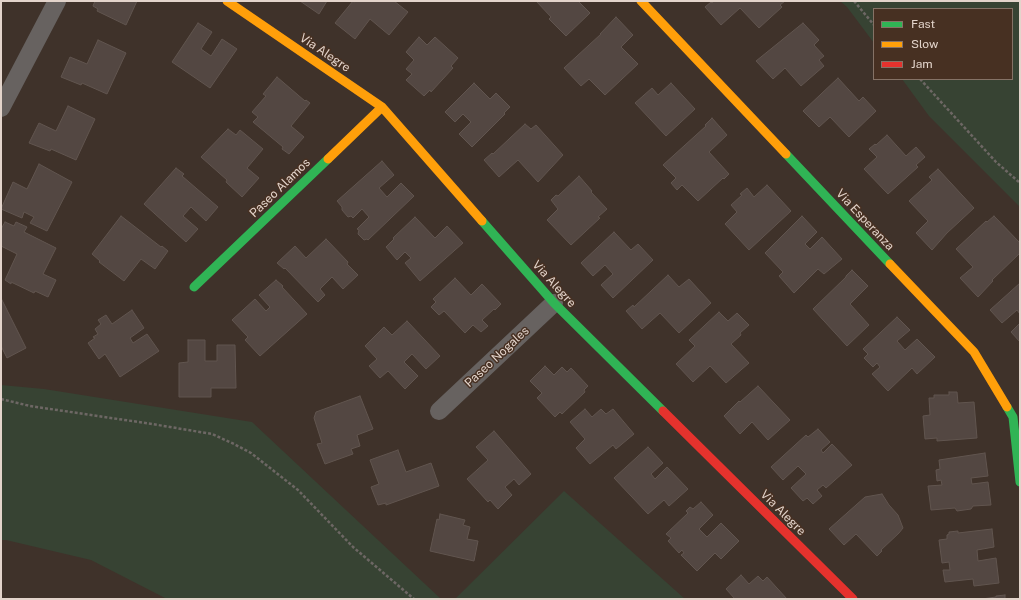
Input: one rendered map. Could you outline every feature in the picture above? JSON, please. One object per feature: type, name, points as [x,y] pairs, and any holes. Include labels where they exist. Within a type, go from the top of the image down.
[{"type":"street","points":[[1,108],[57,1]]},
{"type":"street","name":"Via Alegre","points":[[227,1],[382,107],[554,303],[853,599]]},
{"type":"street","name":"Via Esperanza","points":[[641,1],[974,352],[1013,417],[1020,482]]},
{"type":"street","name":"Paseo Alamos","points":[[194,287],[382,107]]},
{"type":"street","name":"Paseo Nogales","points":[[439,411],[554,303]]},
{"type":"path","points":[[854,1],[873,24]]},
{"type":"path","points":[[921,80],[996,162],[1020,183]]},
{"type":"path","points":[[1,399],[30,406],[212,434],[234,444],[251,453],[298,490],[354,547],[414,599]]},
{"type":"green space","points":[[840,1],[1020,1],[1020,207],[929,116],[903,80],[1013,80],[1013,8],[873,8],[873,42],[847,7]]},
{"type":"green space","points":[[1,385],[44,389],[252,422],[441,599],[167,599],[91,560],[1,540]]},
{"type":"green space","points":[[564,491],[685,599],[455,599]]},
{"type":"building","points":[[95,1],[137,1],[126,25],[97,11],[98,9],[93,6]]},
{"type":"building","points":[[300,1],[327,1],[319,14]]},
{"type":"building","points":[[353,1],[394,1],[408,12],[389,35],[370,19],[355,39],[335,23]]},
{"type":"building","points":[[536,1],[578,1],[590,13],[566,36],[549,19],[551,17]]},
{"type":"building","points":[[714,1],[785,1],[780,5],[782,7],[759,28],[740,8],[721,25],[705,7]]},
{"type":"building","points":[[616,17],[633,35],[621,47],[638,64],[605,95],[589,79],[581,86],[564,68],[601,34]]},
{"type":"building","points":[[198,23],[212,32],[201,49],[211,56],[222,39],[237,49],[210,88],[172,62]]},
{"type":"building","points":[[803,23],[819,40],[814,45],[824,56],[819,60],[824,66],[801,86],[785,68],[773,79],[756,61]]},
{"type":"building","points":[[419,37],[427,45],[435,37],[458,58],[451,66],[453,68],[431,92],[430,90],[424,96],[406,80],[412,74],[406,69],[414,60],[406,52]]},
{"type":"building","points":[[98,40],[126,53],[107,94],[82,83],[81,85],[61,77],[70,57],[87,64]]},
{"type":"building","points":[[277,77],[305,101],[306,100],[310,103],[291,126],[304,137],[289,154],[282,149],[283,147],[253,122],[258,117],[252,112],[266,96],[263,94]]},
{"type":"building","points":[[838,78],[859,101],[863,97],[876,111],[849,137],[830,117],[819,127],[803,111]]},
{"type":"building","points":[[474,83],[490,99],[496,93],[510,107],[472,147],[459,134],[471,122],[463,114],[455,122],[445,112]]},
{"type":"building","points":[[671,83],[695,109],[666,136],[635,103],[652,88],[658,95]]},
{"type":"building","points":[[68,106],[95,119],[76,160],[51,149],[50,151],[29,143],[39,123],[56,131]]},
{"type":"building","points":[[712,118],[727,135],[709,152],[729,174],[698,201],[682,185],[677,190],[671,183],[676,178],[663,165],[706,126],[705,125]]},
{"type":"building","points":[[525,124],[531,129],[536,125],[563,155],[538,182],[518,160],[499,177],[484,160],[492,153],[493,154]]},
{"type":"building","points":[[228,129],[236,135],[240,130],[263,149],[247,168],[259,178],[242,197],[226,182],[227,180],[201,157]]},
{"type":"building","points":[[887,135],[906,156],[916,147],[925,157],[916,165],[918,167],[888,194],[864,169],[877,157],[869,149]]},
{"type":"building","points":[[382,161],[394,175],[379,188],[387,197],[401,183],[414,196],[368,240],[364,240],[358,234],[359,230],[357,229],[369,217],[362,209],[353,218],[351,216],[348,217],[337,201]]},
{"type":"building","points":[[39,164],[72,182],[47,231],[30,223],[34,217],[24,212],[22,218],[1,209],[13,182],[27,189]]},
{"type":"building","points":[[176,168],[184,174],[182,176],[218,207],[206,221],[191,207],[183,216],[198,229],[186,242],[144,204]]},
{"type":"building","points":[[938,169],[974,208],[947,233],[932,250],[916,233],[928,221],[909,201],[932,180],[929,177]]},
{"type":"building","points":[[579,176],[592,191],[591,192],[607,209],[598,217],[600,218],[571,245],[547,220],[558,209],[551,200],[556,195],[558,196]]},
{"type":"building","points":[[767,185],[791,211],[749,250],[725,224],[737,212],[731,205],[742,195],[740,194],[747,188],[754,197]]},
{"type":"building","points":[[121,216],[168,251],[155,269],[141,259],[124,281],[99,262],[100,261],[92,254]]},
{"type":"building","points":[[802,216],[817,232],[805,244],[810,249],[822,237],[842,259],[824,274],[818,269],[794,293],[779,276],[783,272],[765,253]]},
{"type":"building","points":[[994,216],[1020,243],[1020,253],[992,280],[993,281],[978,297],[960,278],[973,267],[956,249],[986,221],[987,222]]},
{"type":"building","points":[[415,217],[435,238],[447,226],[463,243],[420,281],[405,263],[411,258],[405,252],[397,260],[386,247],[394,239],[393,238]]},
{"type":"building","points":[[5,222],[14,226],[16,222],[27,227],[24,232],[56,248],[43,274],[56,280],[48,297],[35,291],[34,293],[11,282],[11,284],[5,280],[17,254],[1,246],[1,229]]},
{"type":"building","points":[[614,232],[631,250],[638,244],[653,260],[613,298],[601,285],[613,274],[605,265],[593,276],[581,263]]},
{"type":"building","points":[[326,239],[358,275],[343,289],[332,277],[320,289],[325,295],[318,302],[285,268],[284,269],[277,263],[295,246],[306,258]]},
{"type":"building","points":[[852,270],[868,286],[850,304],[869,325],[847,346],[813,309]]},
{"type":"building","points":[[668,275],[679,287],[689,279],[711,303],[679,333],[660,313],[642,329],[626,311],[633,305],[634,307]]},
{"type":"building","points":[[455,278],[471,295],[482,284],[501,304],[482,320],[488,326],[481,332],[473,325],[465,333],[444,311],[439,315],[431,307],[436,302],[433,299]]},
{"type":"building","points":[[276,280],[307,314],[260,356],[245,340],[248,337],[232,320],[255,299],[266,311],[270,307],[259,295]]},
{"type":"building","points":[[1020,283],[1020,314],[1017,310],[1002,323],[990,310]]},
{"type":"building","points":[[1,298],[26,348],[7,358],[1,346]]},
{"type":"building","points":[[132,310],[144,328],[130,338],[133,343],[147,334],[159,351],[120,377],[105,354],[99,359],[88,343],[98,334],[95,329],[101,324],[98,320],[106,315],[112,324]]},
{"type":"building","points":[[719,312],[728,321],[737,313],[749,325],[731,344],[749,363],[726,383],[710,366],[693,382],[676,364],[695,346],[689,340]]},
{"type":"building","points":[[897,317],[910,330],[897,341],[905,350],[917,339],[935,357],[917,374],[912,368],[888,391],[872,374],[880,367],[877,363],[873,367],[864,358],[868,354],[863,349]]},
{"type":"building","points":[[407,321],[440,356],[426,369],[412,354],[404,362],[418,376],[405,389],[388,371],[380,378],[369,366],[377,359],[365,346],[384,327],[392,335]]},
{"type":"building","points":[[1020,323],[1020,342],[1011,332]]},
{"type":"building","points":[[188,340],[205,340],[205,361],[217,361],[217,345],[235,345],[236,388],[211,388],[211,397],[179,397],[179,363],[188,362]]},
{"type":"building","points":[[545,366],[554,375],[562,367],[567,372],[571,368],[588,386],[584,390],[585,392],[562,414],[560,412],[555,417],[537,398],[542,393],[530,381]]},
{"type":"building","points":[[758,386],[790,420],[768,440],[752,422],[740,434],[724,416],[739,401],[740,402]]},
{"type":"building","points":[[949,392],[957,392],[958,403],[974,402],[977,438],[937,441],[937,438],[925,439],[923,416],[930,415],[929,398],[934,398],[934,395],[949,395]]},
{"type":"building","points":[[360,396],[373,429],[357,435],[360,446],[351,449],[353,454],[325,464],[317,444],[322,443],[314,418],[316,412]]},
{"type":"building","points":[[585,409],[592,417],[601,409],[606,414],[613,409],[634,434],[616,449],[613,445],[590,464],[576,448],[585,439],[570,422]]},
{"type":"building","points":[[818,429],[830,442],[821,450],[823,453],[832,444],[852,465],[826,488],[823,485],[817,490],[822,496],[813,504],[807,498],[803,501],[791,488],[806,474],[798,466],[783,480],[771,467],[806,435],[808,437]]},
{"type":"building","points":[[494,431],[531,474],[519,485],[514,479],[505,487],[512,495],[498,509],[490,500],[488,502],[467,479],[488,460],[476,447]]},
{"type":"building","points":[[648,447],[663,463],[651,474],[655,479],[667,467],[688,489],[669,506],[664,500],[648,514],[614,478]]},
{"type":"building","points":[[398,450],[406,472],[431,463],[439,486],[386,505],[386,503],[378,505],[371,487],[379,484],[370,460]]},
{"type":"building","points":[[985,453],[988,476],[971,478],[972,484],[988,482],[991,505],[973,506],[971,509],[957,511],[955,508],[931,510],[928,486],[942,485],[941,480],[937,481],[936,470],[940,469],[939,460]]},
{"type":"building","points":[[882,494],[898,515],[903,528],[877,556],[856,534],[844,545],[829,529],[865,497]]},
{"type":"building","points":[[701,502],[713,515],[699,529],[707,537],[721,523],[739,541],[721,559],[715,553],[697,571],[681,555],[684,553],[682,550],[679,553],[668,541],[671,538],[666,534],[688,513],[686,511],[690,507],[693,509]]},
{"type":"building","points":[[440,514],[465,520],[463,525],[470,527],[467,539],[478,541],[474,561],[430,551],[437,519],[439,520]]},
{"type":"building","points":[[992,529],[994,547],[977,550],[978,561],[996,558],[999,583],[974,586],[973,579],[945,582],[943,570],[950,570],[949,562],[942,563],[939,540],[947,539],[949,532],[958,531],[958,533]]},
{"type":"building","points":[[741,575],[749,584],[758,576],[763,581],[767,577],[787,599],[735,599],[726,589]]},
{"type":"building","points":[[1005,595],[1005,599],[982,599],[996,596]]},
{"type":"traffic: fast","points":[[786,154],[890,264]]},
{"type":"traffic: fast","points":[[194,287],[328,159]]},
{"type":"traffic: fast","points":[[482,221],[554,303],[663,411]]},
{"type":"traffic: fast","points":[[1007,407],[1013,417],[1020,482]]},
{"type":"traffic: slow","points":[[227,1],[382,107],[482,221]]},
{"type":"traffic: slow","points":[[641,1],[786,154]]},
{"type":"traffic: slow","points":[[328,159],[382,107]]},
{"type":"traffic: slow","points":[[890,264],[974,352],[1007,407]]},
{"type":"traffic: jam","points":[[663,411],[853,599]]}]
